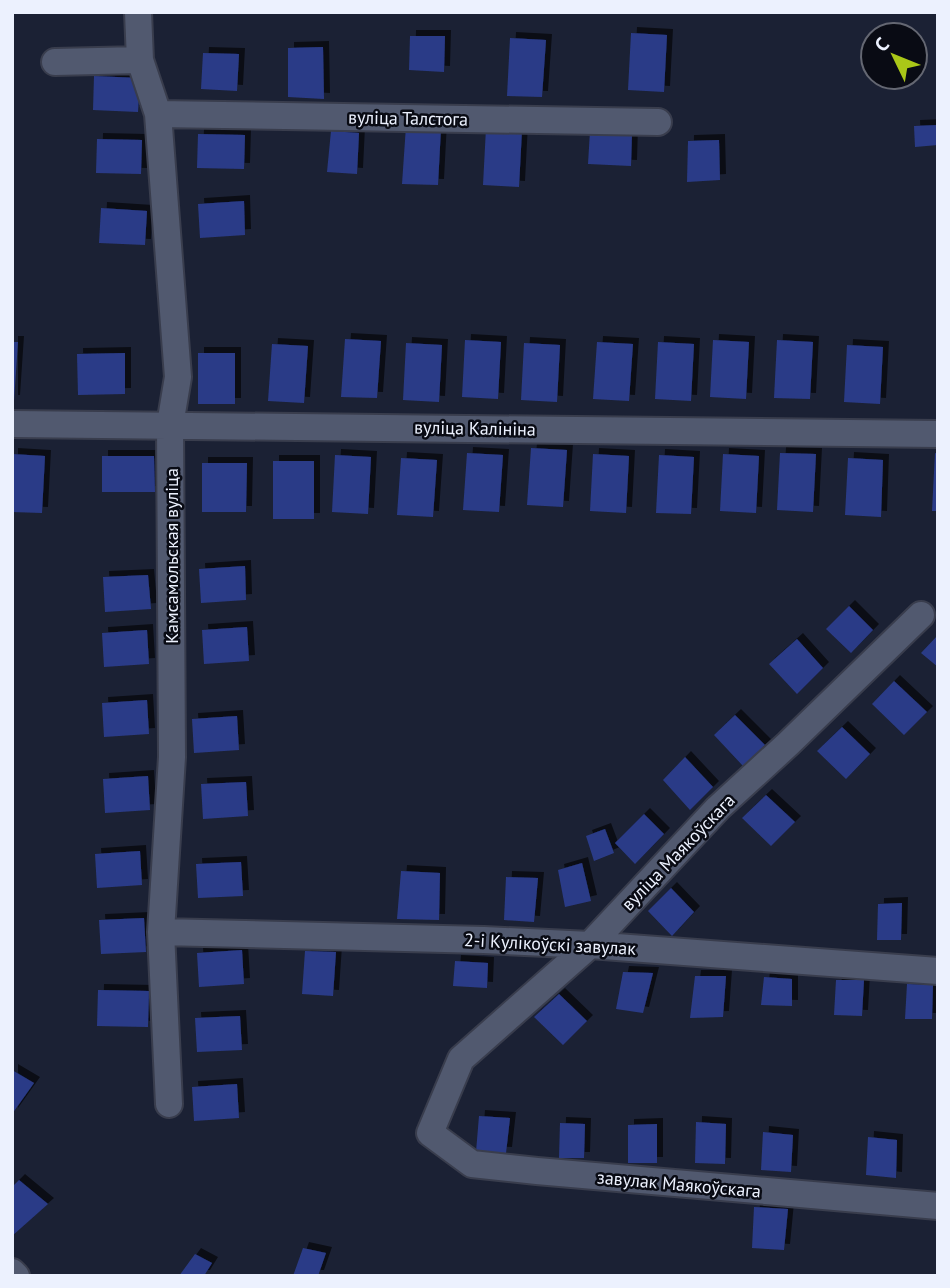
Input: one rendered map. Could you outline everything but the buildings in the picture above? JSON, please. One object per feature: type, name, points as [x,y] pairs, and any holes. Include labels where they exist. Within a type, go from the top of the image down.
[{"type":"street","name":"Камсамольская вуліца","points":[[138,12],[141,60],[158,114],[178,377],[170,425],[172,757],[161,932],[169,1104]]},
{"type":"street","points":[[55,62],[141,60]]},
{"type":"street","name":"вуліца Талстога","points":[[158,114],[658,121]]},
{"type":"street","name":"вуліца Калініна","points":[[12,424],[938,434]]},
{"type":"street","name":"вуліца Маякоўскага","points":[[430,1133],[461,1059],[590,945],[718,808],[921,615]]},
{"type":"street","name":"2-і Кулікоўскі завулак","points":[[161,932],[590,945],[938,971]]},
{"type":"street","name":"завулак Маякоўскага","points":[[430,1133],[472,1164],[938,1206]]},
{"type":"street","points":[[12,1272],[16,1276]]}]
